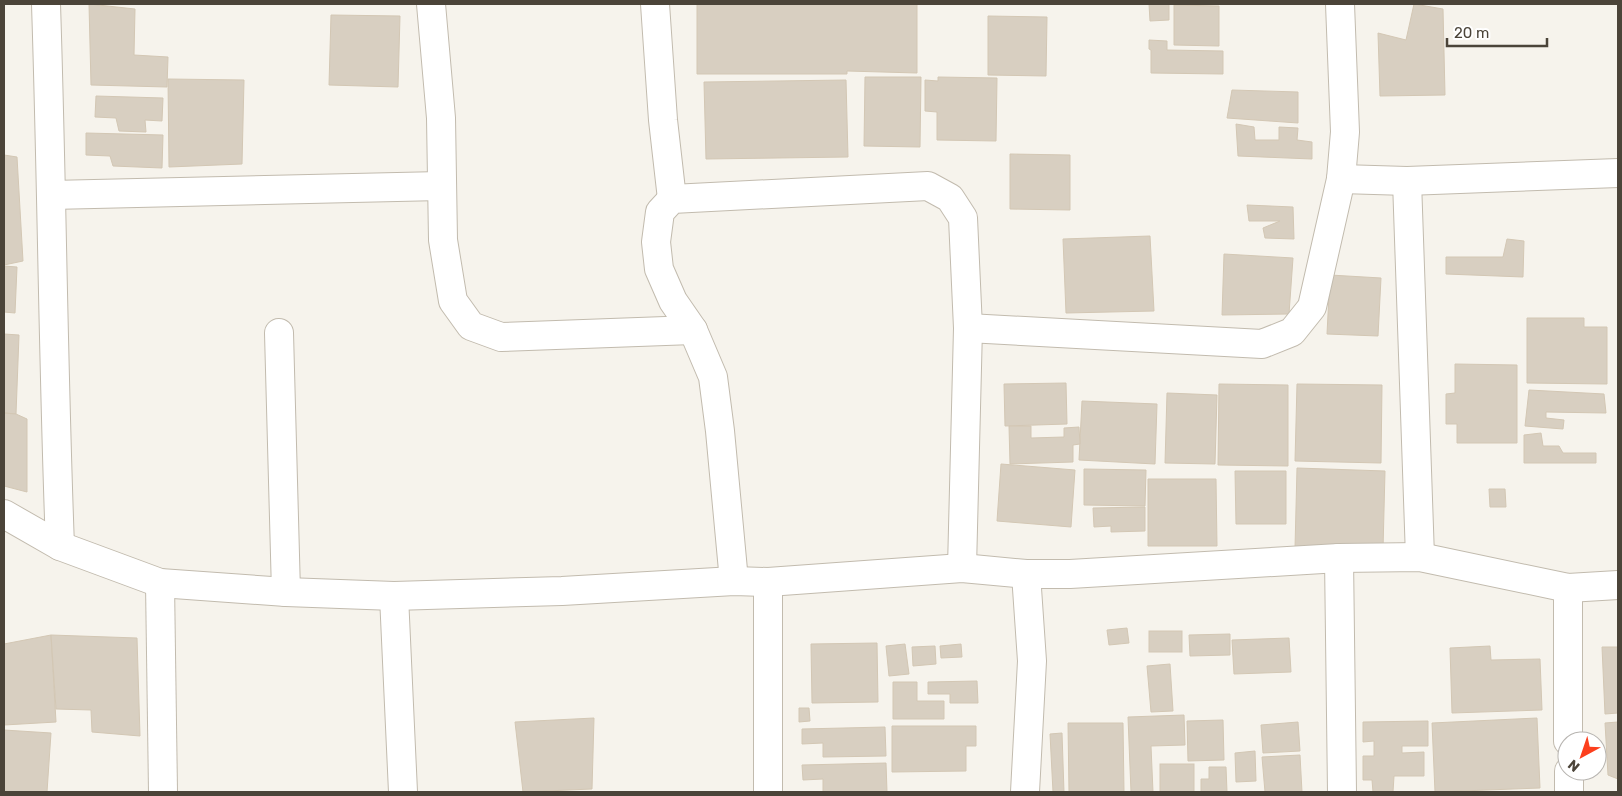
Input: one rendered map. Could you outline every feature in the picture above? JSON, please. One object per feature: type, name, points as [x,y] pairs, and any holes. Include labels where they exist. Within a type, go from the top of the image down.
[{"type":"street","points":[[46,4],[60,546]]},
{"type":"street","points":[[431,4],[441,118],[443,240],[453,301],[471,326],[501,337],[692,330]]},
{"type":"street","points":[[655,4],[663,120],[672,199]]},
{"type":"street","points":[[968,328],[1262,344],[1292,332],[1312,307],[1341,179],[1344,132],[1340,4]]},
{"type":"street","points":[[1341,179],[1407,181],[1618,173]]},
{"type":"street","points":[[1407,181],[1420,557]]},
{"type":"street","points":[[51,195],[441,186]]},
{"type":"street","points":[[734,581],[713,377],[692,330],[672,300],[659,268],[656,242],[660,212],[672,199],[928,186],[950,198],[963,218],[968,328],[962,568]]},
{"type":"street","points":[[279,333],[286,592]]},
{"type":"street","points":[[4,514],[60,546],[160,583],[286,592],[394,596],[562,591],[734,581],[768,582],[962,568],[1026,574],[1070,574],[1122,569],[1195,567],[1339,558],[1420,557],[1568,588],[1618,584]]},
{"type":"street","points":[[1339,558],[1342,792]]},
{"type":"street","points":[[1025,792],[1032,661],[1026,574]]},
{"type":"street","points":[[768,582],[768,792]]},
{"type":"street","points":[[160,583],[163,792]]},
{"type":"street","points":[[1568,588],[1568,731]]},
{"type":"street","points":[[394,596],[403,792]]},
{"type":"building","points":[[89,4],[135,9],[134,55],[168,57],[167,87],[91,85]]},
{"type":"building","points":[[697,4],[917,4],[917,73],[847,71],[847,74],[697,74]]},
{"type":"building","points":[[1149,4],[1169,4],[1169,20],[1150,21]]},
{"type":"building","points":[[1414,4],[1443,9],[1445,95],[1380,96],[1378,33],[1406,40]]},
{"type":"building","points":[[1174,5],[1219,6],[1219,46],[1174,45]]},
{"type":"building","points":[[331,15],[400,16],[398,87],[329,85]]},
{"type":"building","points":[[988,16],[1047,17],[1046,76],[988,75]]},
{"type":"building","points":[[1149,40],[1167,41],[1167,50],[1223,51],[1223,74],[1151,73]]},
{"type":"building","points":[[865,77],[921,77],[920,147],[864,146]]},
{"type":"building","points":[[938,77],[997,78],[996,141],[937,140],[937,112],[925,111],[925,80],[938,81]]},
{"type":"building","points":[[168,79],[244,80],[242,164],[169,167]]},
{"type":"building","points":[[846,80],[848,157],[706,159],[704,82]]},
{"type":"building","points":[[1232,90],[1298,92],[1298,123],[1227,118]]},
{"type":"building","points":[[96,96],[163,98],[162,121],[145,120],[146,132],[119,131],[116,118],[95,117]]},
{"type":"building","points":[[1236,124],[1254,127],[1255,140],[1279,140],[1279,127],[1298,128],[1297,140],[1312,142],[1312,159],[1238,156]]},
{"type":"building","points":[[86,133],[163,135],[162,168],[113,166],[110,156],[86,155]]},
{"type":"building","points":[[1010,154],[1070,155],[1070,210],[1010,209]]},
{"type":"building","points":[[4,155],[17,157],[23,261],[4,265]]},
{"type":"building","points":[[1247,205],[1293,207],[1294,239],[1265,238],[1263,228],[1280,221],[1249,221]]},
{"type":"building","points":[[1150,236],[1154,311],[1066,313],[1063,239]]},
{"type":"building","points":[[1507,239],[1524,241],[1523,277],[1446,274],[1446,257],[1503,257]]},
{"type":"building","points":[[1224,254],[1293,258],[1289,314],[1222,315]]},
{"type":"building","points":[[4,266],[17,267],[15,313],[4,312]]},
{"type":"building","points":[[1330,275],[1381,278],[1378,336],[1327,334]]},
{"type":"building","points":[[1527,318],[1584,318],[1584,327],[1607,327],[1607,384],[1527,383]]},
{"type":"building","points":[[4,334],[19,335],[16,414],[4,413]]},
{"type":"building","points":[[1455,364],[1517,365],[1517,443],[1457,443],[1457,424],[1446,424],[1446,394],[1455,393]]},
{"type":"building","points":[[1066,383],[1067,424],[1005,426],[1004,384]]},
{"type":"building","points":[[1219,384],[1288,385],[1288,466],[1218,465]]},
{"type":"building","points":[[1297,384],[1382,385],[1381,463],[1295,461]]},
{"type":"building","points":[[1529,390],[1604,394],[1606,413],[1546,412],[1546,418],[1564,420],[1563,429],[1525,426]]},
{"type":"building","points":[[1167,393],[1217,395],[1215,464],[1165,463]]},
{"type":"building","points":[[1082,401],[1157,404],[1155,464],[1079,460]]},
{"type":"building","points":[[4,413],[16,414],[27,419],[27,492],[4,486]]},
{"type":"building","points":[[1009,426],[1031,426],[1031,438],[1064,437],[1064,428],[1079,427],[1080,444],[1073,445],[1073,462],[1010,464]]},
{"type":"building","points":[[1541,433],[1543,446],[1559,446],[1563,453],[1596,453],[1596,463],[1524,463],[1524,435]]},
{"type":"building","points":[[1001,464],[1075,470],[1071,527],[997,521]]},
{"type":"building","points":[[1297,468],[1385,471],[1383,550],[1295,548]]},
{"type":"building","points":[[1084,469],[1146,470],[1145,506],[1084,505]]},
{"type":"building","points":[[1235,471],[1286,471],[1286,524],[1236,524]]},
{"type":"building","points":[[1148,479],[1216,479],[1217,546],[1148,546]]},
{"type":"building","points":[[1489,489],[1505,489],[1506,507],[1490,507]]},
{"type":"building","points":[[1145,507],[1145,531],[1111,532],[1111,526],[1094,527],[1093,508]]},
{"type":"building","points":[[1127,628],[1129,643],[1109,645],[1107,630]]},
{"type":"building","points":[[1149,631],[1182,631],[1182,652],[1149,652]]},
{"type":"building","points":[[1230,634],[1230,655],[1190,656],[1189,635]]},
{"type":"building","points":[[51,635],[56,722],[4,725],[4,644]]},
{"type":"building","points":[[51,635],[137,638],[140,736],[92,732],[91,710],[56,709]]},
{"type":"building","points":[[1289,638],[1291,672],[1234,674],[1232,640]]},
{"type":"building","points":[[877,643],[878,702],[812,703],[811,644]]},
{"type":"building","points":[[905,644],[909,674],[889,676],[886,646]]},
{"type":"building","points":[[961,644],[962,657],[941,658],[940,646]]},
{"type":"building","points":[[935,646],[936,664],[913,666],[912,647]]},
{"type":"building","points":[[1490,646],[1491,660],[1540,659],[1542,710],[1452,713],[1450,648]]},
{"type":"building","points":[[1602,647],[1618,647],[1618,713],[1605,714]]},
{"type":"building","points":[[1170,664],[1173,711],[1151,712],[1147,666]]},
{"type":"building","points":[[977,681],[978,703],[950,703],[950,694],[928,694],[928,682]]},
{"type":"building","points":[[893,682],[917,682],[917,701],[944,701],[944,719],[893,719]]},
{"type":"building","points":[[799,708],[809,708],[810,721],[799,722]]},
{"type":"building","points":[[1184,715],[1185,745],[1151,746],[1153,792],[1131,792],[1128,717]]},
{"type":"building","points":[[594,718],[592,789],[523,792],[515,722]]},
{"type":"building","points":[[1537,718],[1540,788],[1435,792],[1432,723]]},
{"type":"building","points":[[1223,720],[1224,760],[1188,761],[1187,721]]},
{"type":"building","points":[[1428,721],[1428,746],[1402,746],[1402,753],[1424,752],[1424,776],[1394,776],[1393,792],[1373,792],[1372,780],[1363,780],[1363,756],[1374,756],[1374,741],[1363,742],[1363,722]]},
{"type":"building","points":[[1298,722],[1300,751],[1263,753],[1261,725]]},
{"type":"building","points":[[1618,722],[1618,779],[1608,775],[1607,731],[1605,723]]},
{"type":"building","points":[[1068,723],[1123,723],[1124,792],[1069,792]]},
{"type":"building","points":[[892,726],[976,726],[976,746],[966,746],[966,771],[892,772]]},
{"type":"building","points":[[885,727],[886,756],[823,757],[823,743],[802,744],[802,729]]},
{"type":"building","points":[[4,730],[51,733],[47,792],[4,792]]},
{"type":"building","points":[[1062,733],[1064,792],[1053,792],[1050,734]]},
{"type":"building","points":[[1255,751],[1256,781],[1236,782],[1235,753]]},
{"type":"building","points":[[1300,755],[1302,792],[1265,792],[1262,757]]},
{"type":"building","points":[[886,763],[887,792],[823,792],[823,779],[803,780],[802,765]]},
{"type":"building","points":[[1160,764],[1194,764],[1194,792],[1160,792]]},
{"type":"building","points":[[1209,767],[1226,767],[1227,792],[1201,792],[1201,779],[1209,779]]}]
